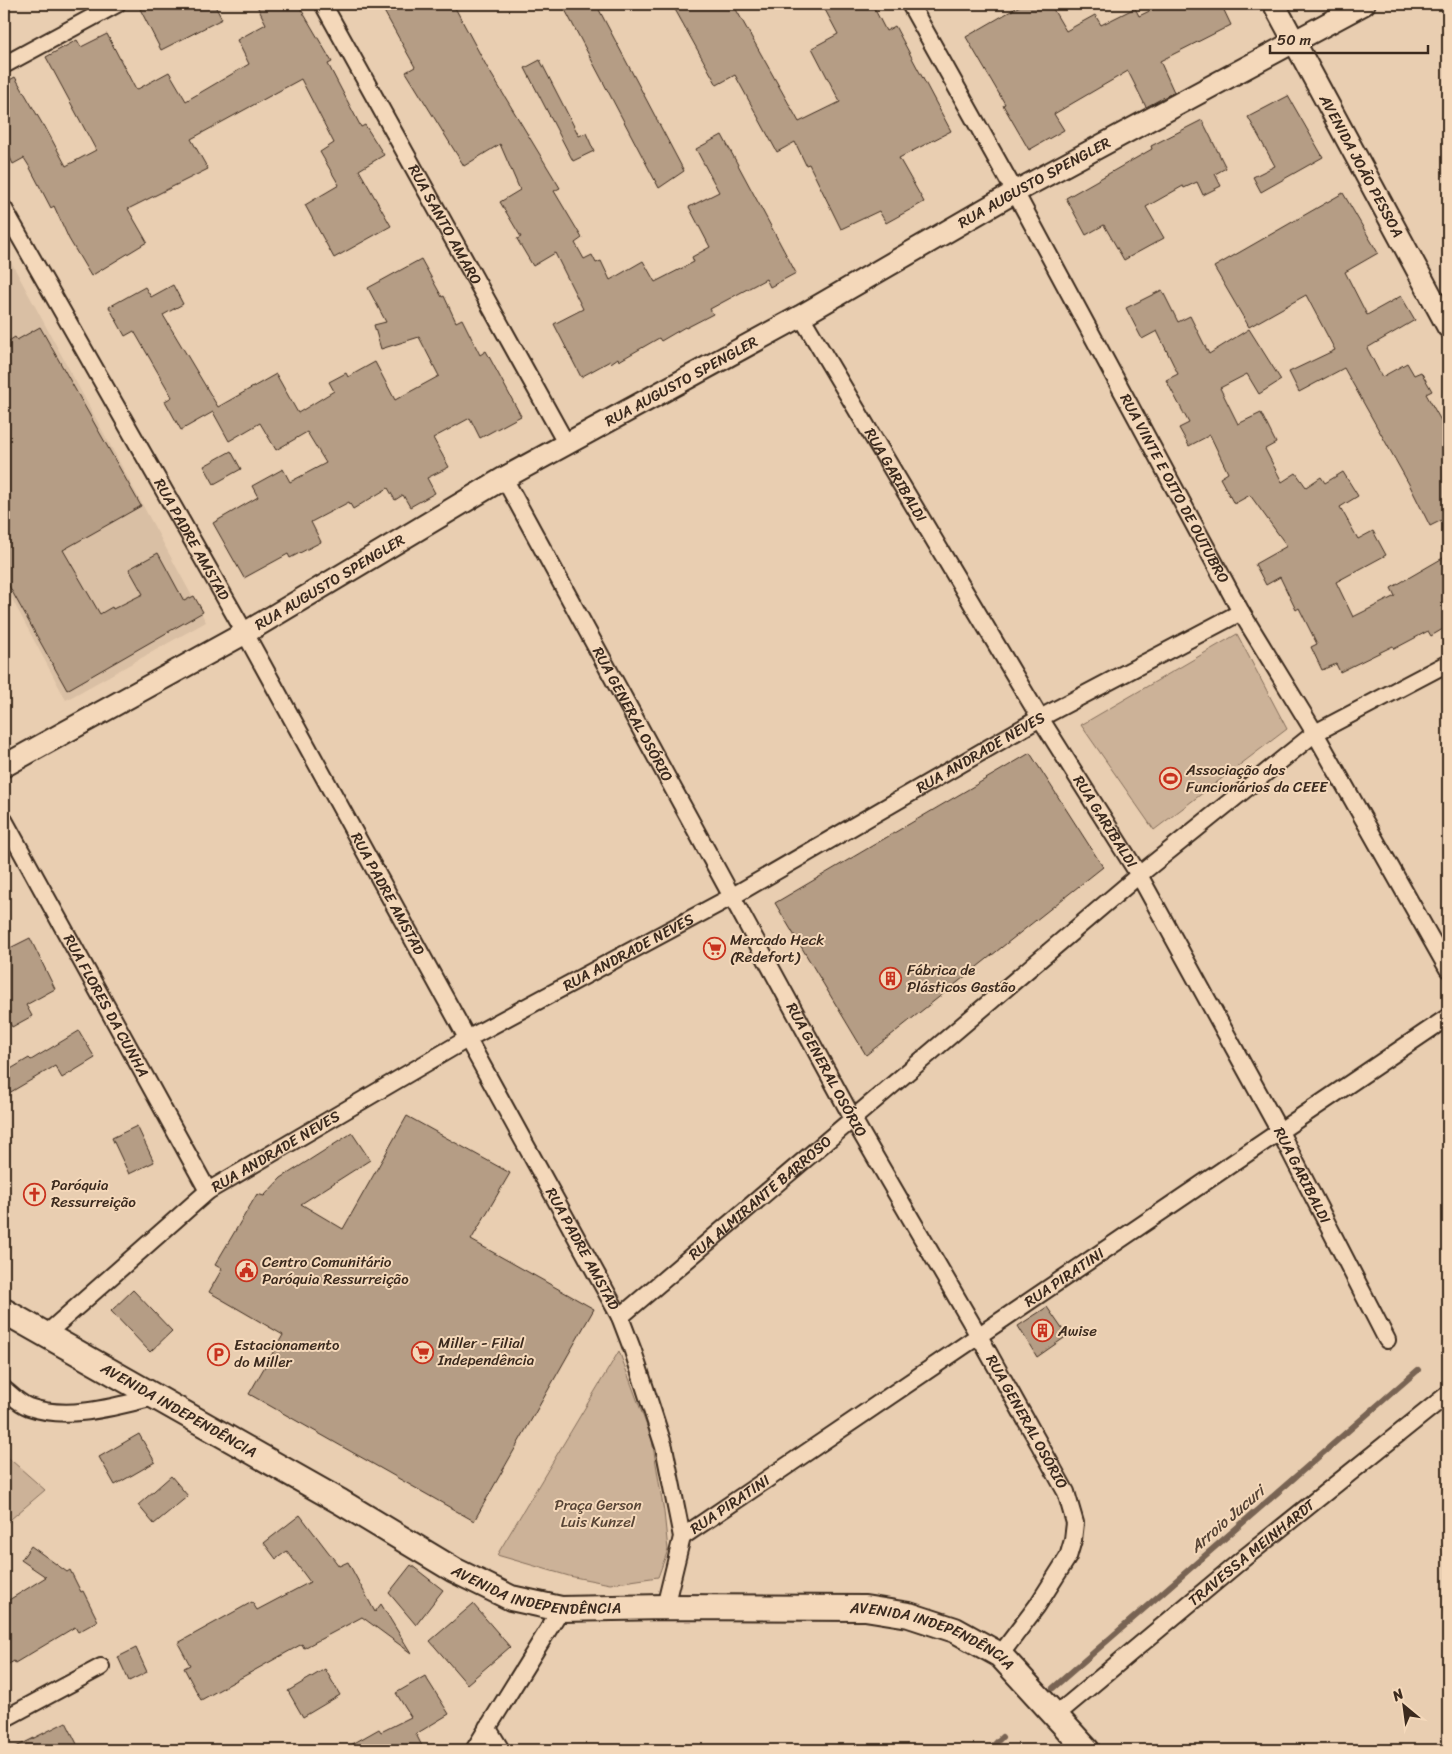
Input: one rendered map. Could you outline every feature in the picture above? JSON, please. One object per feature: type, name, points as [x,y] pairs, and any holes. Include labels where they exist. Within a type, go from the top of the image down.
[{"type":"main road","name":"AVENIDA INDEPENDÊNCIA","points":[[4,1311],[341,1502],[454,1570],[511,1598],[561,1609],[665,1607],[874,1609],[909,1615],[955,1630],[1000,1655],[1087,1750]]},
{"type":"street","points":[[4,65],[117,4]]},
{"type":"street","name":"RUA SANTO AMARO","points":[[323,4],[567,445]]},
{"type":"street","name":"RUA VINTE E OITO DE OUTUBRO","points":[[910,4],[1015,192],[1241,612],[1315,733],[1448,969]]},
{"type":"street","name":"AVENIDA JOÃO PESSOA","points":[[1274,4],[1448,327]]},
{"type":"street","name":"RUA AUGUSTO SPENGLER","points":[[4,766],[245,634],[504,478],[801,316],[1015,192],[1364,4]]},
{"type":"street","name":"RUA PADRE AMSTAD","points":[[4,209],[245,634],[620,1316],[664,1447],[682,1537],[665,1607]]},
{"type":"street","name":"RUA GARIBALDI","points":[[801,316],[1040,718],[1139,875],[1280,1132],[1387,1340]]},
{"type":"street","name":"RUA GENERAL OSÓRIO","points":[[504,478],[853,1119],[979,1336],[1072,1506],[1075,1522],[1073,1540],[1068,1557],[1037,1606],[1000,1655]]},
{"type":"street","name":"RUA ANDRADE NEVES","points":[[45,1335],[208,1191],[467,1039],[733,896],[1040,718],[1241,612]]},
{"type":"street","name":"RUA ALMIRANTE BARROSO","points":[[620,1316],[1139,875],[1315,733],[1448,663]]},
{"type":"street","name":"RUA FLORES DA CUNHA","points":[[4,820],[208,1191]]},
{"type":"street","name":"RUA PIRATINI","points":[[682,1537],[1448,1017]]},
{"type":"street","points":[[4,1389],[28,1406],[56,1413],[90,1411],[156,1398]]},
{"type":"street","name":"TRAVESSA MEINHARDT","points":[[1056,1715],[1252,1552],[1448,1394]]},
{"type":"street","points":[[474,1750],[561,1609]]},
{"type":"street","points":[[4,1720],[101,1667]]},
{"type":"street","points":[[487,1727],[501,1750]]},
{"type":"shaded area","points":[[4,249],[206,622],[66,700],[4,584]]},
{"type":"green space","name":"Associação dos Funcionários da CEEE","points":[[1237,634],[1287,729],[1154,830],[1081,725]]},
{"type":"green space","name":"Praça Gerson Luis Kunzel","points":[[619,1351],[652,1440],[664,1512],[668,1550],[658,1577],[610,1584],[569,1576],[497,1555]]},
{"type":"green space","points":[[4,1454],[45,1490],[4,1525]]},
{"type":"building","points":[[151,4],[214,4],[222,19],[161,50],[140,9]]},
{"type":"building","points":[[256,4],[298,4],[332,62],[328,64],[361,127],[365,125],[384,155],[359,170],[391,226],[334,258],[305,205],[339,185],[320,152],[334,143],[301,79],[191,139],[208,169],[128,209],[147,242],[91,276],[69,239],[54,206],[51,208],[24,158],[13,164],[4,145],[4,83],[15,77],[66,166],[96,150],[46,57],[77,40],[81,47],[107,34],[136,90],[169,72],[186,101],[249,64],[237,40],[266,24]]},
{"type":"building","points":[[380,4],[453,4],[487,67],[560,188],[554,191],[582,238],[575,243],[584,259],[592,255],[596,263],[601,261],[610,280],[643,261],[655,282],[694,262],[692,257],[710,247],[689,207],[719,192],[696,149],[722,135],[796,273],[770,287],[766,279],[710,309],[713,314],[661,341],[659,338],[619,361],[618,358],[611,363],[610,361],[581,377],[554,324],[583,309],[555,253],[533,266],[517,239],[521,237],[500,202],[520,190],[500,144],[464,166],[406,72],[415,67]]},
{"type":"building","points":[[562,4],[596,4],[684,171],[659,188]]},
{"type":"building","points":[[672,4],[733,4],[799,122],[840,102],[812,48],[838,34],[822,4],[872,4],[886,31],[895,26],[951,131],[899,158],[924,202],[886,223],[879,211],[841,229],[809,164],[806,165],[795,142],[777,152],[735,75],[717,85]]},
{"type":"building","points":[[1023,4],[1050,4],[1066,31],[1095,15],[1101,25],[1135,8],[1139,16],[1164,4],[1221,4],[1231,25],[1160,61],[1174,92],[1146,107],[1128,71],[1054,114],[1064,130],[1029,150],[966,37]]},
{"type":"building","points":[[540,60],[579,136],[586,133],[594,151],[573,161],[525,68]]},
{"type":"building","points":[[1288,96],[1323,157],[1261,192],[1253,177],[1275,166],[1248,117]]},
{"type":"building","points":[[1202,120],[1226,168],[1215,174],[1221,186],[1203,195],[1197,182],[1184,188],[1183,186],[1146,207],[1164,238],[1124,260],[1104,225],[1086,235],[1066,198],[1152,149],[1151,146]]},
{"type":"building","points":[[1343,193],[1378,253],[1345,272],[1367,315],[1401,296],[1415,320],[1367,348],[1382,377],[1407,363],[1414,375],[1421,372],[1432,391],[1426,394],[1448,433],[1448,517],[1430,526],[1409,484],[1344,368],[1299,392],[1289,372],[1335,350],[1306,295],[1249,327],[1214,267]]},
{"type":"building","points":[[421,259],[442,297],[444,296],[456,322],[462,319],[480,355],[486,351],[521,416],[480,438],[470,418],[433,438],[449,467],[427,478],[435,493],[410,507],[403,495],[395,500],[388,488],[353,509],[349,502],[311,522],[321,542],[290,558],[288,554],[244,578],[213,523],[258,497],[252,486],[283,469],[290,482],[326,463],[307,432],[276,450],[260,423],[229,441],[213,412],[181,430],[165,401],[172,397],[134,331],[125,336],[109,307],[145,287],[151,297],[173,285],[183,304],[163,315],[218,407],[276,374],[298,413],[334,391],[329,382],[346,373],[348,377],[375,362],[395,400],[439,376],[419,337],[381,349],[374,325],[386,322],[368,288]]},
{"type":"building","points":[[1162,290],[1178,322],[1190,316],[1209,354],[1249,329],[1281,380],[1259,394],[1247,374],[1220,388],[1238,424],[1261,413],[1276,443],[1265,449],[1282,482],[1296,473],[1306,487],[1321,477],[1325,483],[1343,472],[1358,496],[1340,507],[1358,539],[1373,531],[1386,555],[1336,582],[1353,617],[1395,596],[1391,588],[1448,555],[1448,626],[1431,636],[1428,631],[1394,649],[1393,646],[1340,672],[1336,664],[1322,670],[1311,647],[1317,644],[1299,608],[1296,610],[1280,577],[1266,585],[1255,564],[1287,546],[1250,495],[1234,504],[1220,478],[1228,473],[1210,435],[1189,446],[1179,428],[1189,423],[1166,380],[1178,374],[1157,331],[1142,339],[1126,308]]},
{"type":"building","points":[[40,327],[141,506],[63,550],[100,614],[143,594],[129,569],[158,553],[184,601],[194,596],[203,612],[67,690],[4,577],[4,344],[15,337],[17,340]]},
{"type":"building","points":[[231,451],[241,469],[214,484],[204,466]]},
{"type":"building","name":"Fábrica de Plásticos Gastão","points":[[1030,753],[1103,867],[866,1055],[775,903]]},
{"type":"building","points":[[30,938],[55,989],[26,1005],[32,1016],[12,1027],[4,1013],[4,951]]},
{"type":"building","points":[[79,1031],[95,1058],[62,1078],[55,1066],[4,1096],[4,1073],[29,1058],[31,1060]]},
{"type":"building","name":"Miller - Filial Independência","points":[[407,1116],[510,1173],[471,1240],[594,1309],[474,1521],[249,1394],[283,1335],[209,1292],[222,1269],[215,1265],[257,1194],[264,1196],[281,1178],[352,1133],[370,1160],[301,1204],[343,1229]]},
{"type":"building","points":[[137,1126],[154,1162],[129,1174],[112,1138]]},
{"type":"building","points":[[133,1290],[172,1331],[150,1352],[111,1311]]},
{"type":"building","name":"Awise","points":[[1047,1307],[1067,1336],[1037,1357],[1018,1326]]},
{"type":"building","points":[[139,1434],[155,1462],[115,1485],[99,1457]]},
{"type":"building","points":[[171,1476],[188,1496],[154,1524],[138,1505]]},
{"type":"building","points":[[300,1515],[339,1566],[348,1562],[375,1612],[381,1604],[411,1653],[362,1617],[304,1648],[302,1644],[201,1700],[184,1668],[190,1665],[178,1643],[252,1602],[257,1610],[310,1582],[287,1551],[276,1559],[264,1543]]},
{"type":"building","points":[[31,1546],[67,1572],[70,1570],[98,1621],[78,1632],[75,1627],[15,1663],[14,1661],[4,1667],[4,1603],[46,1577],[21,1560]]},
{"type":"building","points":[[411,1565],[443,1590],[416,1625],[389,1593]]},
{"type":"building","points":[[473,1604],[510,1647],[467,1684],[430,1641]]},
{"type":"building","points":[[136,1648],[147,1672],[129,1681],[118,1657]]},
{"type":"building","points":[[325,1669],[340,1695],[303,1717],[288,1691]]},
{"type":"building","points":[[425,1676],[449,1714],[416,1734],[424,1750],[342,1750],[379,1729],[381,1732],[411,1717],[396,1693]]},
{"type":"building","points":[[66,1722],[80,1750],[10,1750]]},
{"type":"waterway","name":"Arroio Jucuri","points":[[1053,1688],[1418,1370]]},
{"type":"waterway","name":"Arroio Jucuri","points":[[989,1750],[1002,1737]]},
{"type":"place","name":"Associação dos Funcionários da CEEE","points":[[1170,779]]},
{"type":"place","name":"Mercado Heck (Redefort)","points":[[714,949]]},
{"type":"place","name":"Fábrica de Plásticos Gastão","points":[[891,979]]},
{"type":"place","name":"Paróquia Ressurreição","points":[[35,1194]]},
{"type":"place","name":"Centro Comunitário Paróquia Ressurreição","points":[[246,1271]]},
{"type":"place","name":"Awise","points":[[1042,1331]]},
{"type":"place","name":"Miller - Filial Independência","points":[[422,1352]]},
{"type":"place","name":"Estacionamento do Miller","points":[[218,1354]]}]
